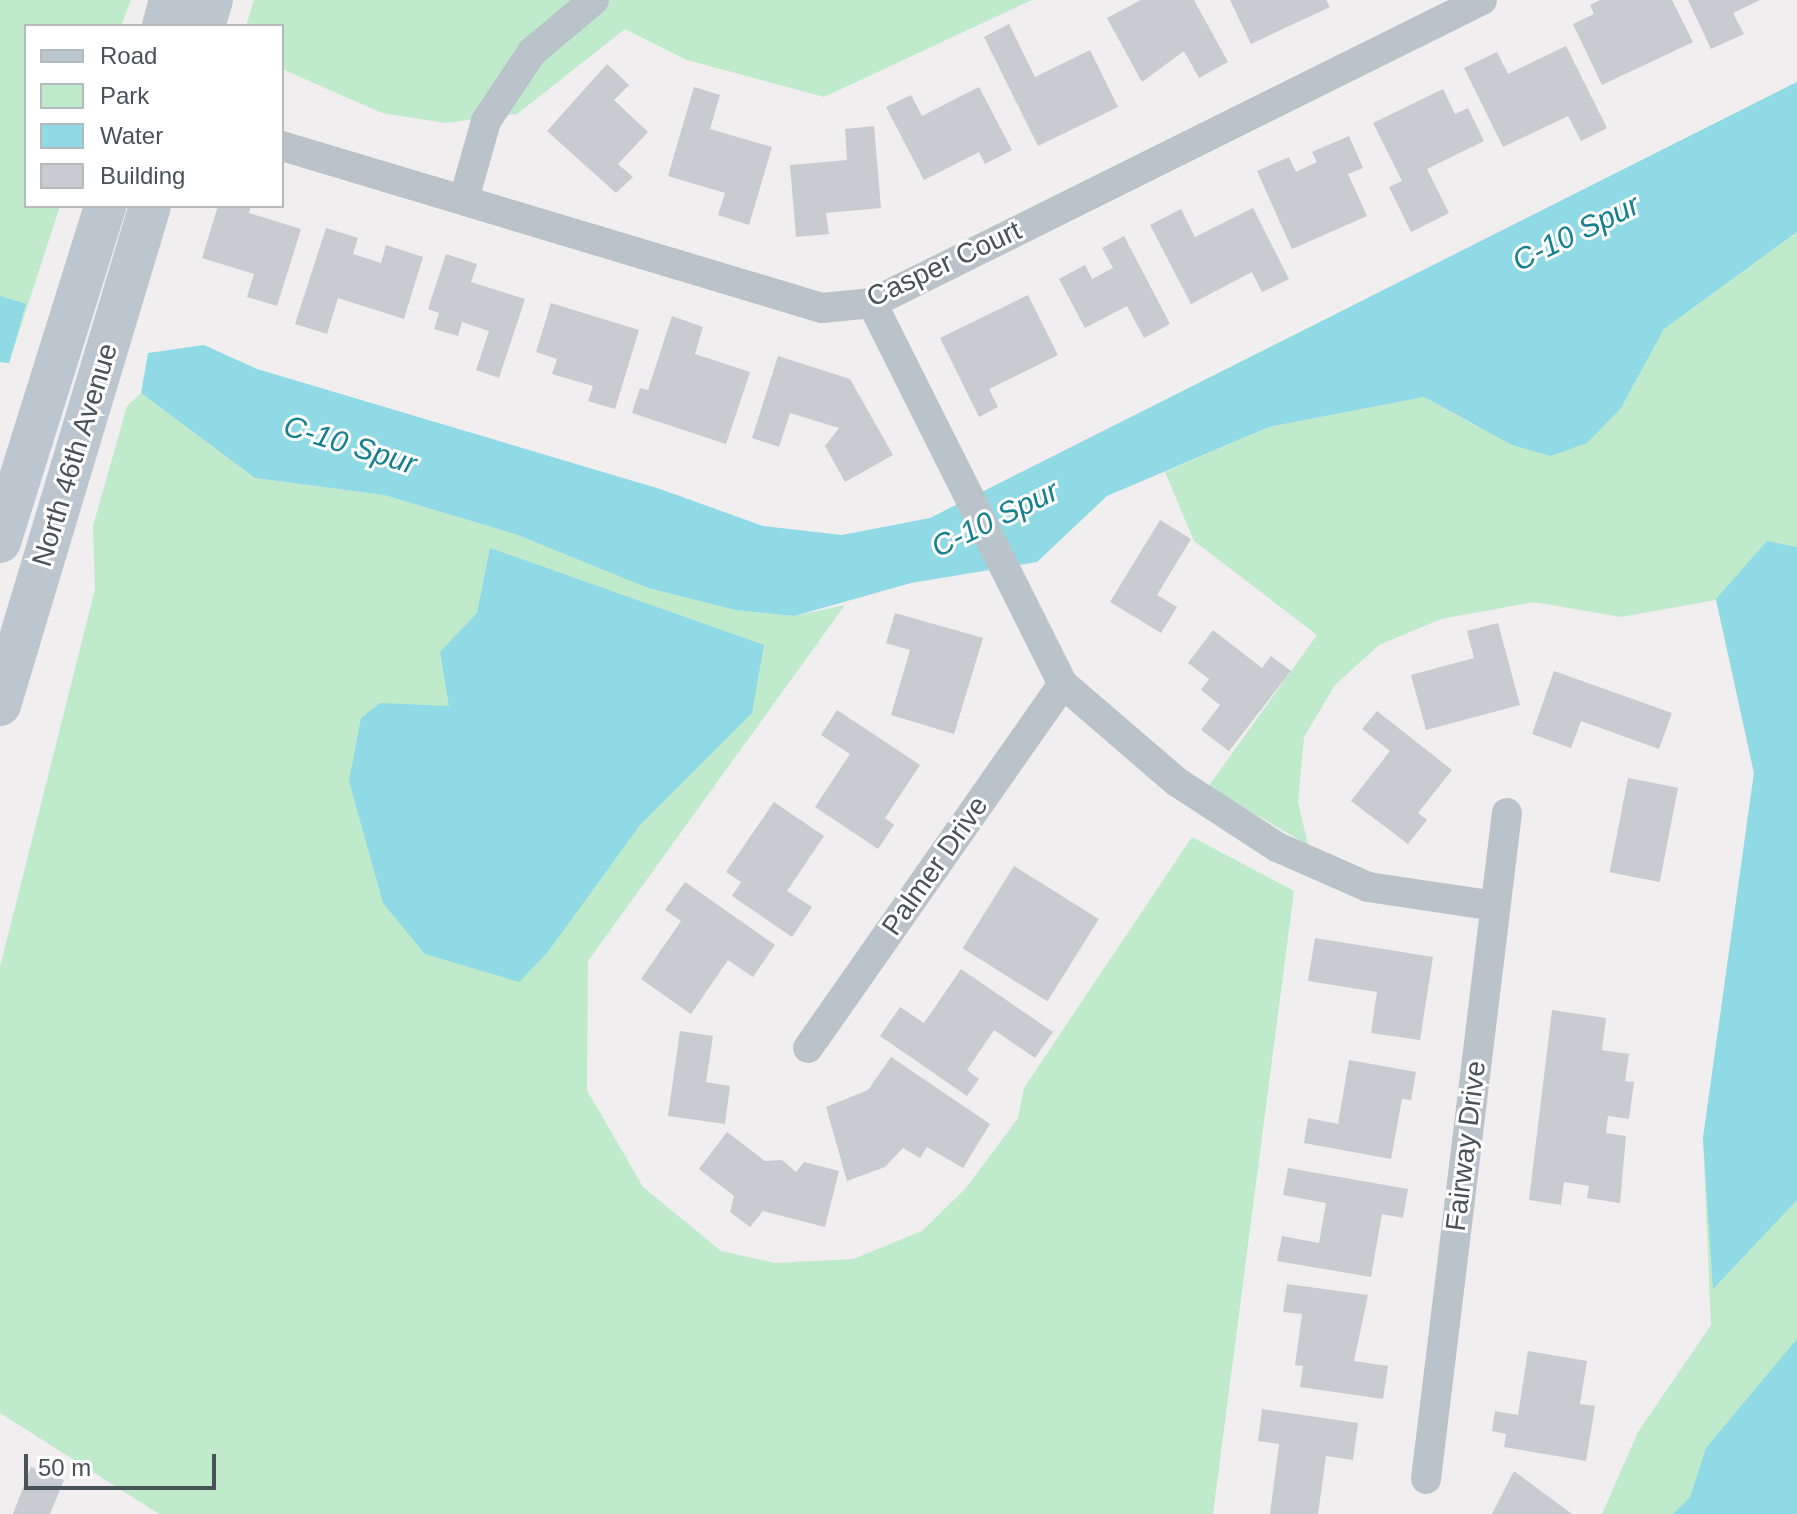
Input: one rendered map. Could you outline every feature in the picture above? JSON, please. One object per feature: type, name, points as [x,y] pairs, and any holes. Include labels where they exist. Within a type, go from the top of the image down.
[{"type":"street","points":[[164,24],[170,0]]},
{"type":"street","points":[[205,24],[212,0]]},
{"type":"street","points":[[464,199],[486,121],[532,52],[594,0]]},
{"type":"street","name":"Casper Court","points":[[284,147],[822,308],[872,303],[1482,0]]},
{"type":"street","name":"North 46th Avenue","points":[[0,542],[104,208]]},
{"type":"street","name":"North 46th Avenue","points":[[0,705],[149,208]]},
{"type":"street","points":[[872,303],[965,499],[1063,684],[1177,782],[1277,847],[1368,887],[1495,906]]},
{"type":"street","name":"Palmer Drive","points":[[808,1048],[1063,684]]},
{"type":"street","name":"Fairway Drive","points":[[1426,1479],[1507,813]]},
{"type":"green space","points":[[0,0],[131,0],[122,24],[24,24],[24,208],[59,208],[9,363],[0,362]]},
{"type":"green space","points":[[254,0],[1032,0],[824,97],[687,60],[625,29],[517,114],[445,123],[382,113],[284,70],[284,24],[247,24]]},
{"type":"green space","points":[[1797,232],[1797,1514],[1602,1514],[1638,1432],[1711,1325],[1703,1138],[1754,773],[1716,600],[1621,617],[1534,602],[1441,619],[1379,645],[1335,685],[1304,737],[1298,802],[1308,845],[1208,787],[1317,635],[1194,541],[1165,472],[1269,427],[1424,397],[1478,427],[1621,408],[1664,329]]},
{"type":"green space","points":[[141,393],[255,478],[384,495],[515,534],[648,588],[735,610],[794,616],[845,605],[588,961],[587,1090],[643,1187],[721,1251],[775,1263],[853,1259],[922,1231],[966,1188],[1018,1118],[1024,1088],[1192,837],[1294,891],[1213,1514],[159,1514],[0,1413],[0,967],[95,589],[93,526],[127,406]]},
{"type":"water","name":"C-10 Spur","points":[[1797,82],[1797,232],[1664,329],[1621,408],[1587,443],[1551,456],[1512,445],[1424,397],[1269,427],[1107,496],[1037,562],[911,583],[794,616],[735,610],[648,588],[515,534],[384,495],[255,478],[141,393],[148,353],[204,345],[257,369],[660,489],[763,526],[842,535],[930,518]]},
{"type":"water","points":[[0,296],[26,304],[9,363],[0,362]]},
{"type":"water","points":[[1767,541],[1797,547],[1797,1200],[1713,1289],[1703,1138],[1754,773],[1716,599]]},
{"type":"water","points":[[490,548],[764,645],[752,713],[640,825],[547,953],[519,982],[425,954],[383,903],[349,781],[361,718],[380,703],[449,706],[440,652],[477,613]]},
{"type":"water","points":[[1797,1339],[1797,1514],[1673,1514],[1690,1497],[1706,1448]]},
{"type":"building","points":[[1141,0],[1194,0],[1228,62],[1199,78],[1184,51],[1142,82],[1107,18]]},
{"type":"building","points":[[1230,0],[1326,0],[1330,7],[1251,44]]},
{"type":"building","points":[[1600,0],[1672,0],[1693,42],[1602,85],[1573,24],[1594,14],[1590,5]]},
{"type":"building","points":[[1688,0],[1760,0],[1733,13],[1744,34],[1711,49]]},
{"type":"building","points":[[1009,24],[1035,77],[1090,50],[1118,107],[1038,146],[984,37]]},
{"type":"building","points":[[1566,46],[1607,128],[1581,141],[1568,116],[1503,147],[1464,68],[1497,52],[1508,74]]},
{"type":"building","points":[[607,64],[629,85],[614,100],[648,132],[618,164],[633,177],[616,193],[547,131]]},
{"type":"building","points":[[694,87],[720,95],[710,129],[772,147],[749,225],[718,215],[725,193],[668,176]]},
{"type":"building","points":[[979,87],[1012,150],[985,164],[979,152],[924,180],[886,107],[911,95],[922,116]]},
{"type":"building","points":[[1443,89],[1455,114],[1468,108],[1484,141],[1427,169],[1449,213],[1411,232],[1389,187],[1402,181],[1373,123]]},
{"type":"building","points":[[874,126],[881,208],[826,213],[829,234],[796,237],[790,165],[847,160],[845,129]]},
{"type":"building","points":[[1349,136],[1363,168],[1348,174],[1367,216],[1292,249],[1257,171],[1289,157],[1296,172],[1317,162],[1312,152]]},
{"type":"building","points":[[217,208],[250,208],[249,213],[301,229],[277,306],[247,297],[254,274],[202,258]]},
{"type":"building","points":[[1253,208],[1289,279],[1262,292],[1252,272],[1191,304],[1150,225],[1181,209],[1195,237]]},
{"type":"building","points":[[326,228],[358,238],[353,254],[381,263],[386,245],[423,257],[404,319],[338,298],[327,334],[295,324]]},
{"type":"building","points":[[1124,236],[1170,324],[1144,338],[1127,306],[1085,328],[1059,279],[1085,265],[1092,279],[1113,268],[1102,248]]},
{"type":"building","points":[[446,254],[477,264],[471,282],[525,299],[499,378],[476,370],[489,331],[462,322],[458,336],[434,329],[439,313],[428,309]]},
{"type":"building","points":[[1028,295],[1058,355],[989,389],[998,407],[979,417],[940,338]]},
{"type":"building","points":[[551,303],[639,330],[615,409],[588,401],[593,386],[552,374],[557,359],[536,352]]},
{"type":"building","points":[[672,316],[703,327],[695,354],[750,372],[726,444],[632,413],[640,388],[648,390]]},
{"type":"building","points":[[778,356],[850,379],[893,455],[845,482],[825,446],[839,428],[790,413],[779,447],[752,438]]},
{"type":"building","points":[[1160,520],[1191,539],[1157,595],[1177,607],[1161,633],[1110,602]]},
{"type":"building","points":[[895,613],[983,638],[954,734],[891,715],[910,650],[886,643]]},
{"type":"building","points":[[1498,623],[1520,705],[1426,730],[1411,675],[1474,658],[1467,631]]},
{"type":"building","points":[[1213,630],[1262,668],[1271,656],[1291,671],[1229,751],[1201,730],[1220,705],[1201,690],[1209,679],[1188,663]]},
{"type":"building","points":[[1554,671],[1672,713],[1659,749],[1581,721],[1571,748],[1532,734]]},
{"type":"building","points":[[837,710],[920,765],[885,818],[894,825],[878,849],[815,807],[850,754],[821,735]]},
{"type":"building","points":[[1377,711],[1452,770],[1418,813],[1427,820],[1408,844],[1351,801],[1390,751],[1362,729]]},
{"type":"building","points":[[1628,778],[1678,788],[1660,882],[1610,872]]},
{"type":"building","points":[[774,802],[824,836],[787,891],[812,907],[792,937],[732,896],[741,882],[726,872]]},
{"type":"building","points":[[1014,866],[1099,919],[1047,1001],[963,948]]},
{"type":"building","points":[[685,882],[775,945],[753,977],[728,960],[691,1014],[641,979],[681,921],[665,910]]},
{"type":"building","points":[[1315,938],[1433,957],[1420,1040],[1371,1033],[1377,992],[1308,981]]},
{"type":"building","points":[[961,969],[1053,1032],[1035,1058],[994,1030],[967,1070],[979,1079],[967,1096],[880,1036],[900,1007],[924,1023]]},
{"type":"building","points":[[1552,1010],[1606,1018],[1602,1050],[1629,1054],[1625,1081],[1634,1082],[1629,1119],[1608,1116],[1606,1133],[1626,1136],[1620,1203],[1587,1198],[1589,1186],[1564,1182],[1561,1205],[1529,1200]]},
{"type":"building","points":[[680,1031],[713,1036],[706,1082],[730,1086],[725,1124],[668,1116]]},
{"type":"building","points":[[891,1057],[990,1124],[963,1168],[927,1147],[920,1158],[903,1148],[885,1167],[847,1181],[826,1107],[868,1090]]},
{"type":"building","points":[[1349,1060],[1416,1072],[1411,1100],[1402,1099],[1391,1159],[1304,1143],[1308,1118],[1338,1124]]},
{"type":"building","points":[[727,1132],[765,1161],[782,1160],[796,1172],[804,1162],[839,1171],[825,1227],[763,1211],[750,1227],[730,1212],[734,1196],[699,1169]]},
{"type":"building","points":[[1288,1168],[1408,1189],[1403,1218],[1382,1214],[1371,1277],[1277,1261],[1282,1236],[1319,1243],[1326,1203],[1283,1195]]},
{"type":"building","points":[[1287,1284],[1368,1295],[1354,1361],[1388,1366],[1383,1399],[1300,1387],[1303,1366],[1295,1365],[1302,1314],[1283,1312]]},
{"type":"building","points":[[1528,1351],[1587,1361],[1580,1404],[1595,1406],[1586,1461],[1504,1447],[1506,1434],[1492,1431],[1495,1411],[1518,1415]]},
{"type":"building","points":[[1262,1409],[1358,1423],[1353,1460],[1326,1456],[1318,1514],[1270,1514],[1279,1444],[1258,1441]]},
{"type":"building","points":[[31,1467],[64,1480],[50,1514],[13,1514]]},
{"type":"building","points":[[1514,1471],[1572,1514],[1492,1514]]}]
